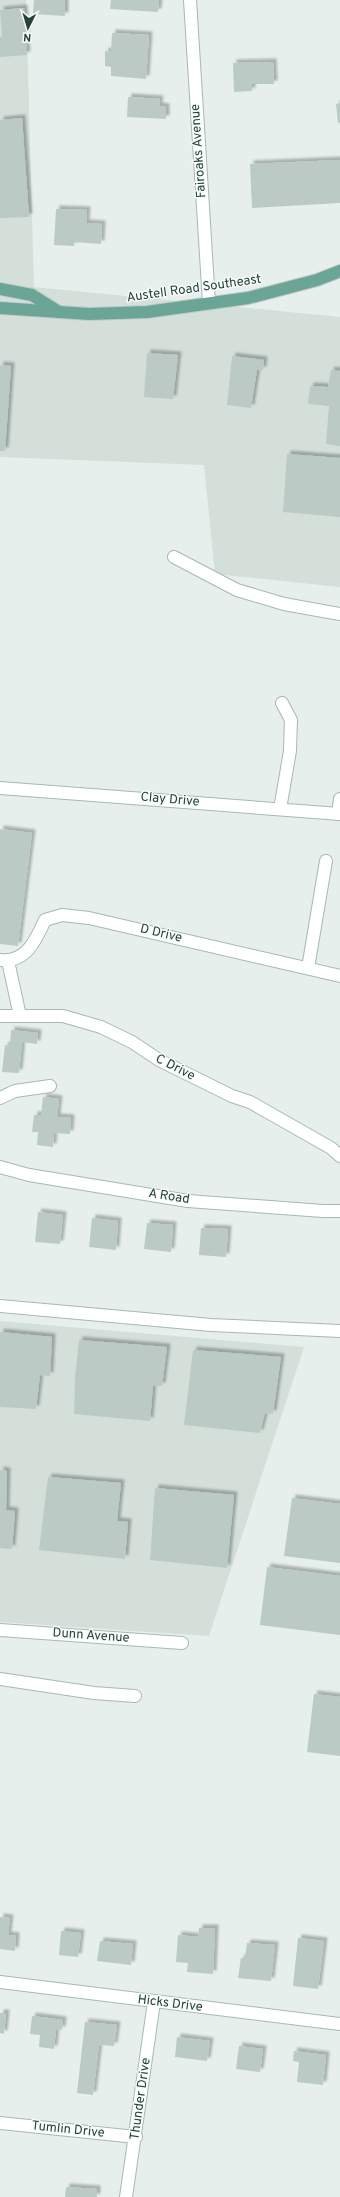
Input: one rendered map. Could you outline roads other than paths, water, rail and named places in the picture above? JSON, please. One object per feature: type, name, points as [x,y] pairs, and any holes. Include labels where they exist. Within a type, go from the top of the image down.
[{"type":"main road","name":"Austell Road Southeast","points":[[0,308],[60,312],[147,312],[248,298],[276,292],[317,280],[340,270]]},
{"type":"main road","points":[[0,289],[32,295],[60,312]]},
{"type":"street","name":"Fairoaks Avenue","points":[[190,0],[208,303]]},
{"type":"street","points":[[174,557],[237,590],[284,604],[340,614]]},
{"type":"street","points":[[280,809],[290,751],[291,720],[282,703]]},
{"type":"street","name":"Clay Drive","points":[[0,788],[339,814]]},
{"type":"street","points":[[339,814],[340,799]]},
{"type":"street","points":[[308,968],[326,861]]},
{"type":"street","name":"D Drive","points":[[4,960],[24,954],[34,943],[45,920],[62,915],[96,920],[340,976]]},
{"type":"street","points":[[4,960],[20,1016]]},
{"type":"street","name":"C Drive","points":[[0,1016],[63,1016],[101,1027],[132,1042],[159,1060],[232,1096],[250,1102],[331,1148],[340,1156]]},
{"type":"street","points":[[0,1098],[15,1091],[50,1086]]},
{"type":"street","name":"A Road","points":[[0,1167],[29,1175],[188,1201],[340,1211]]},
{"type":"street","points":[[0,1306],[211,1325],[340,1331]]},
{"type":"street","name":"Dunn Avenue","points":[[0,1630],[182,1643]]},
{"type":"street","points":[[0,1679],[94,1693],[135,1696]]},
{"type":"street","name":"Hicks Drive","points":[[0,1982],[340,2024]]},
{"type":"street","name":"Thunder Drive","points":[[126,2197],[136,2137],[154,2002]]},
{"type":"street","name":"Tumlin Drive","points":[[0,2123],[136,2137]]}]
